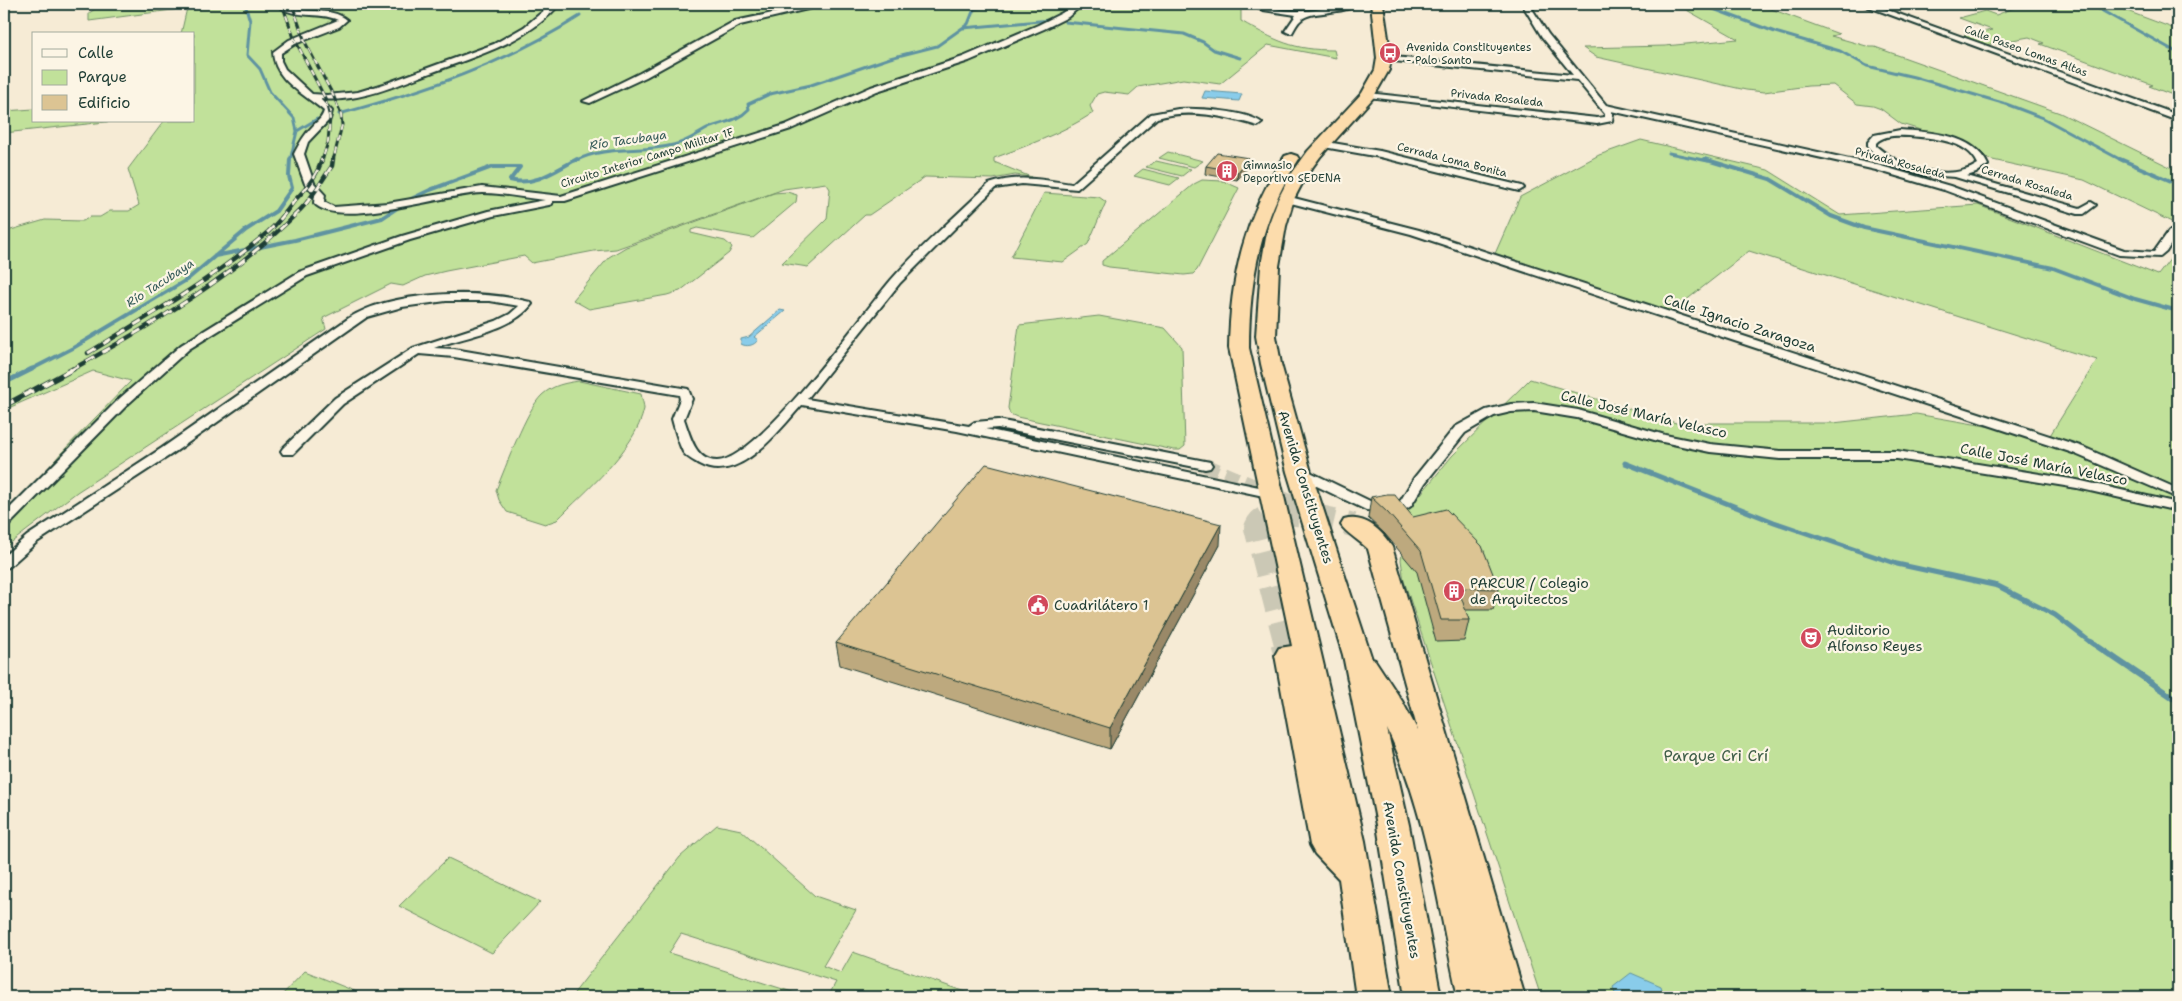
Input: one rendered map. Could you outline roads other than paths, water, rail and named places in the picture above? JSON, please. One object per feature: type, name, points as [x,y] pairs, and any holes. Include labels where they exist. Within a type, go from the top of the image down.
[{"type":"highway","name":"Avenida Constituyentes","points":[[1377,4],[1384,58],[1382,70],[1368,96],[1324,142],[1298,176],[1286,199],[1278,226],[1270,266],[1266,336],[1299,472],[1357,654],[1393,825],[1423,997]]},
{"type":"highway","points":[[1357,6],[1368,46],[1366,70],[1356,86],[1308,136],[1288,163],[1262,211],[1251,245],[1238,328],[1239,348],[1335,776],[1354,872],[1374,997]]},
{"type":"highway","points":[[1353,525],[1374,539],[1380,547],[1507,997]]},
{"type":"highway","points":[[1357,654],[1396,715],[1420,771],[1436,822],[1476,997]]},
{"type":"highway","points":[[1289,655],[1326,845],[1340,861],[1354,872]]},
{"type":"street","name":"Circuito Interior Campo Militar 1F","points":[[280,4],[286,8],[306,14],[338,17],[343,20],[336,25],[292,42],[277,52],[276,63],[282,71],[327,109],[329,114],[309,135],[301,146],[299,154],[310,184],[320,195],[319,204],[334,210],[388,206],[482,190],[562,199],[788,127],[874,89],[966,59],[1040,28],[1065,16],[1079,4]]},
{"type":"street","points":[[311,96],[327,99],[340,98],[369,91],[480,54],[508,41],[534,25],[556,4]]},
{"type":"street","points":[[586,101],[642,75],[738,23],[825,4]]},
{"type":"street","points":[[1257,4],[1269,9],[1292,13],[1336,10],[1357,6]]},
{"type":"street","points":[[1279,4],[1292,13]]},
{"type":"street","points":[[1526,4],[1545,35],[1603,107]]},
{"type":"street","name":"Calle Paseo Lomas Altas","points":[[1863,4],[2178,118]]},
{"type":"street","points":[[1289,31],[1299,17],[1308,13]]},
{"type":"street","points":[[1384,58],[1579,78]]},
{"type":"street","name":"Privada Rosaleda","points":[[1368,96],[1597,121],[1609,120],[1609,114],[1603,107]]},
{"type":"street","name":"Privada Rosaleda","points":[[1603,107],[1878,168],[1947,188],[2123,253],[2156,255],[2162,250],[2173,233]]},
{"type":"street","points":[[417,350],[454,353],[684,392],[686,399],[678,419],[690,452],[713,465],[733,462],[749,453],[799,401],[896,281],[992,186],[1015,180],[1074,187],[1154,116],[1165,111],[1177,110],[1203,113],[1246,119],[1258,123]]},
{"type":"street","name":"Cerrada Rosaleda","points":[[1954,174],[1978,170],[1983,165],[1982,159],[1965,146],[1934,136],[1900,133],[1877,137],[1872,142],[1872,147],[1888,160],[1919,170],[1954,174],[2081,212],[2091,205]]},
{"type":"street","name":"Cerrada Loma Bonita","points":[[1324,142],[1519,188]]},
{"type":"street","points":[[1878,168],[1888,160]]},
{"type":"street","points":[[4,522],[124,401],[185,347],[303,274],[416,235],[491,213],[562,199]]},
{"type":"street","name":"Calle Ignacio Zaragoza","points":[[1286,199],[1415,232],[2078,450],[2178,494]]},
{"type":"street","points":[[4,564],[32,539],[167,451],[340,329],[366,314],[408,303],[474,296],[514,300],[526,304],[520,313],[502,324],[468,332],[417,350],[339,401],[288,451]]},
{"type":"street","points":[[799,401],[957,427],[1272,494]]},
{"type":"street","name":"Calle José María Velasco","points":[[1299,472],[1371,506],[1391,509],[1400,507],[1406,503],[1419,481],[1460,430],[1490,413],[1511,408],[1534,407],[1578,414],[1663,438],[1710,448],[1780,455],[1897,455],[2077,484],[2178,507]]},
{"type":"street","points":[[957,427],[998,424],[1205,465]]},
{"type":"water","points":[[1205,91],[1242,94],[1239,101],[1202,98]]},
{"type":"water","points":[[780,310],[785,311],[754,337],[758,340],[754,344],[741,344],[741,339],[749,337]]},
{"type":"water","points":[[1631,973],[1661,986],[1664,997],[1616,997],[1613,987]]},
{"type":"waterway","points":[[245,4],[250,21],[247,55],[260,69],[270,92],[294,118],[297,131]]},
{"type":"waterway","name":"Río Tacubaya","points":[[575,161],[598,153],[648,149],[683,142],[711,127],[731,121],[745,113],[749,109],[748,104],[770,94],[811,85],[890,58],[937,46],[968,24],[974,9],[998,4]]},
{"type":"waterway","points":[[1700,4],[1775,32],[1840,51],[1867,66],[1914,77],[2006,104],[2043,118],[2123,161]]},
{"type":"waterway","points":[[2090,4],[2178,53]]},
{"type":"waterway","points":[[339,114],[433,86],[493,62],[552,33],[580,16]]},
{"type":"waterway","points":[[963,28],[1050,20]]},
{"type":"waterway","points":[[1065,22],[1184,34],[1203,42],[1214,50],[1240,58]]},
{"type":"waterway","points":[[297,131],[317,119]]},
{"type":"waterway","points":[[290,161],[297,131]]},
{"type":"waterway","points":[[1669,153],[1708,161]]},
{"type":"waterway","points":[[215,256],[246,230],[276,211],[292,188],[289,176],[290,159]]},
{"type":"waterway","name":"Río Tacubaya","points":[[215,256],[295,240],[382,218],[409,200],[430,190],[492,167],[520,167],[510,180],[519,182],[545,176],[577,159]]},
{"type":"waterway","points":[[1704,159],[1770,179],[1831,216],[1864,228],[2053,268],[2135,299],[2178,311]]},
{"type":"waterway","points":[[2120,159],[2178,184]]},
{"type":"waterway","name":"Río Tacubaya","points":[[30,370],[73,348],[188,279],[215,256]]},
{"type":"waterway","name":"Río Tacubaya","points":[[4,383],[30,370]]},
{"type":"waterway","points":[[1625,463],[1774,522],[1897,564],[1998,586],[2055,615],[2093,644]]},
{"type":"waterway","points":[[2091,642],[2178,701]]},
{"type":"tunnel","points":[[1205,465],[1330,518]]},
{"type":"tunnel","points":[[1286,644],[1256,528],[1258,524],[1272,516],[1295,514],[1321,517],[1353,525]]},
{"type":"tunnel","points":[[1286,642],[1289,655]]},
{"type":"railway","points":[[282,4],[294,38],[325,98],[330,118],[328,142],[322,161]]},
{"type":"railway","points":[[292,4],[305,42],[334,97],[341,115],[342,125],[333,161]]},
{"type":"railway","points":[[88,353],[203,281],[268,232],[315,176],[322,159]]},
{"type":"railway","points":[[71,370],[192,298],[249,256],[305,204],[332,166],[333,159]]},
{"type":"railway","points":[[4,406],[73,369]]},
{"type":"place","name":"Avenida Constituyentes - Palo Santo","points":[[1390,53]]},
{"type":"place","name":"Gimnasio Deportivo SEDENA","points":[[1227,171]]},
{"type":"place","name":"PARCUR / Colegio de Arquitectos","points":[[1454,591]]},
{"type":"place","name":"Cuadrilátero 1","points":[[1038,605]]},
{"type":"place","name":"Auditorio Alfonso Reyes","points":[[1811,638]]},
{"type":"park label","name":"Parque Cri Crí","points":[[1716,755]]}]
